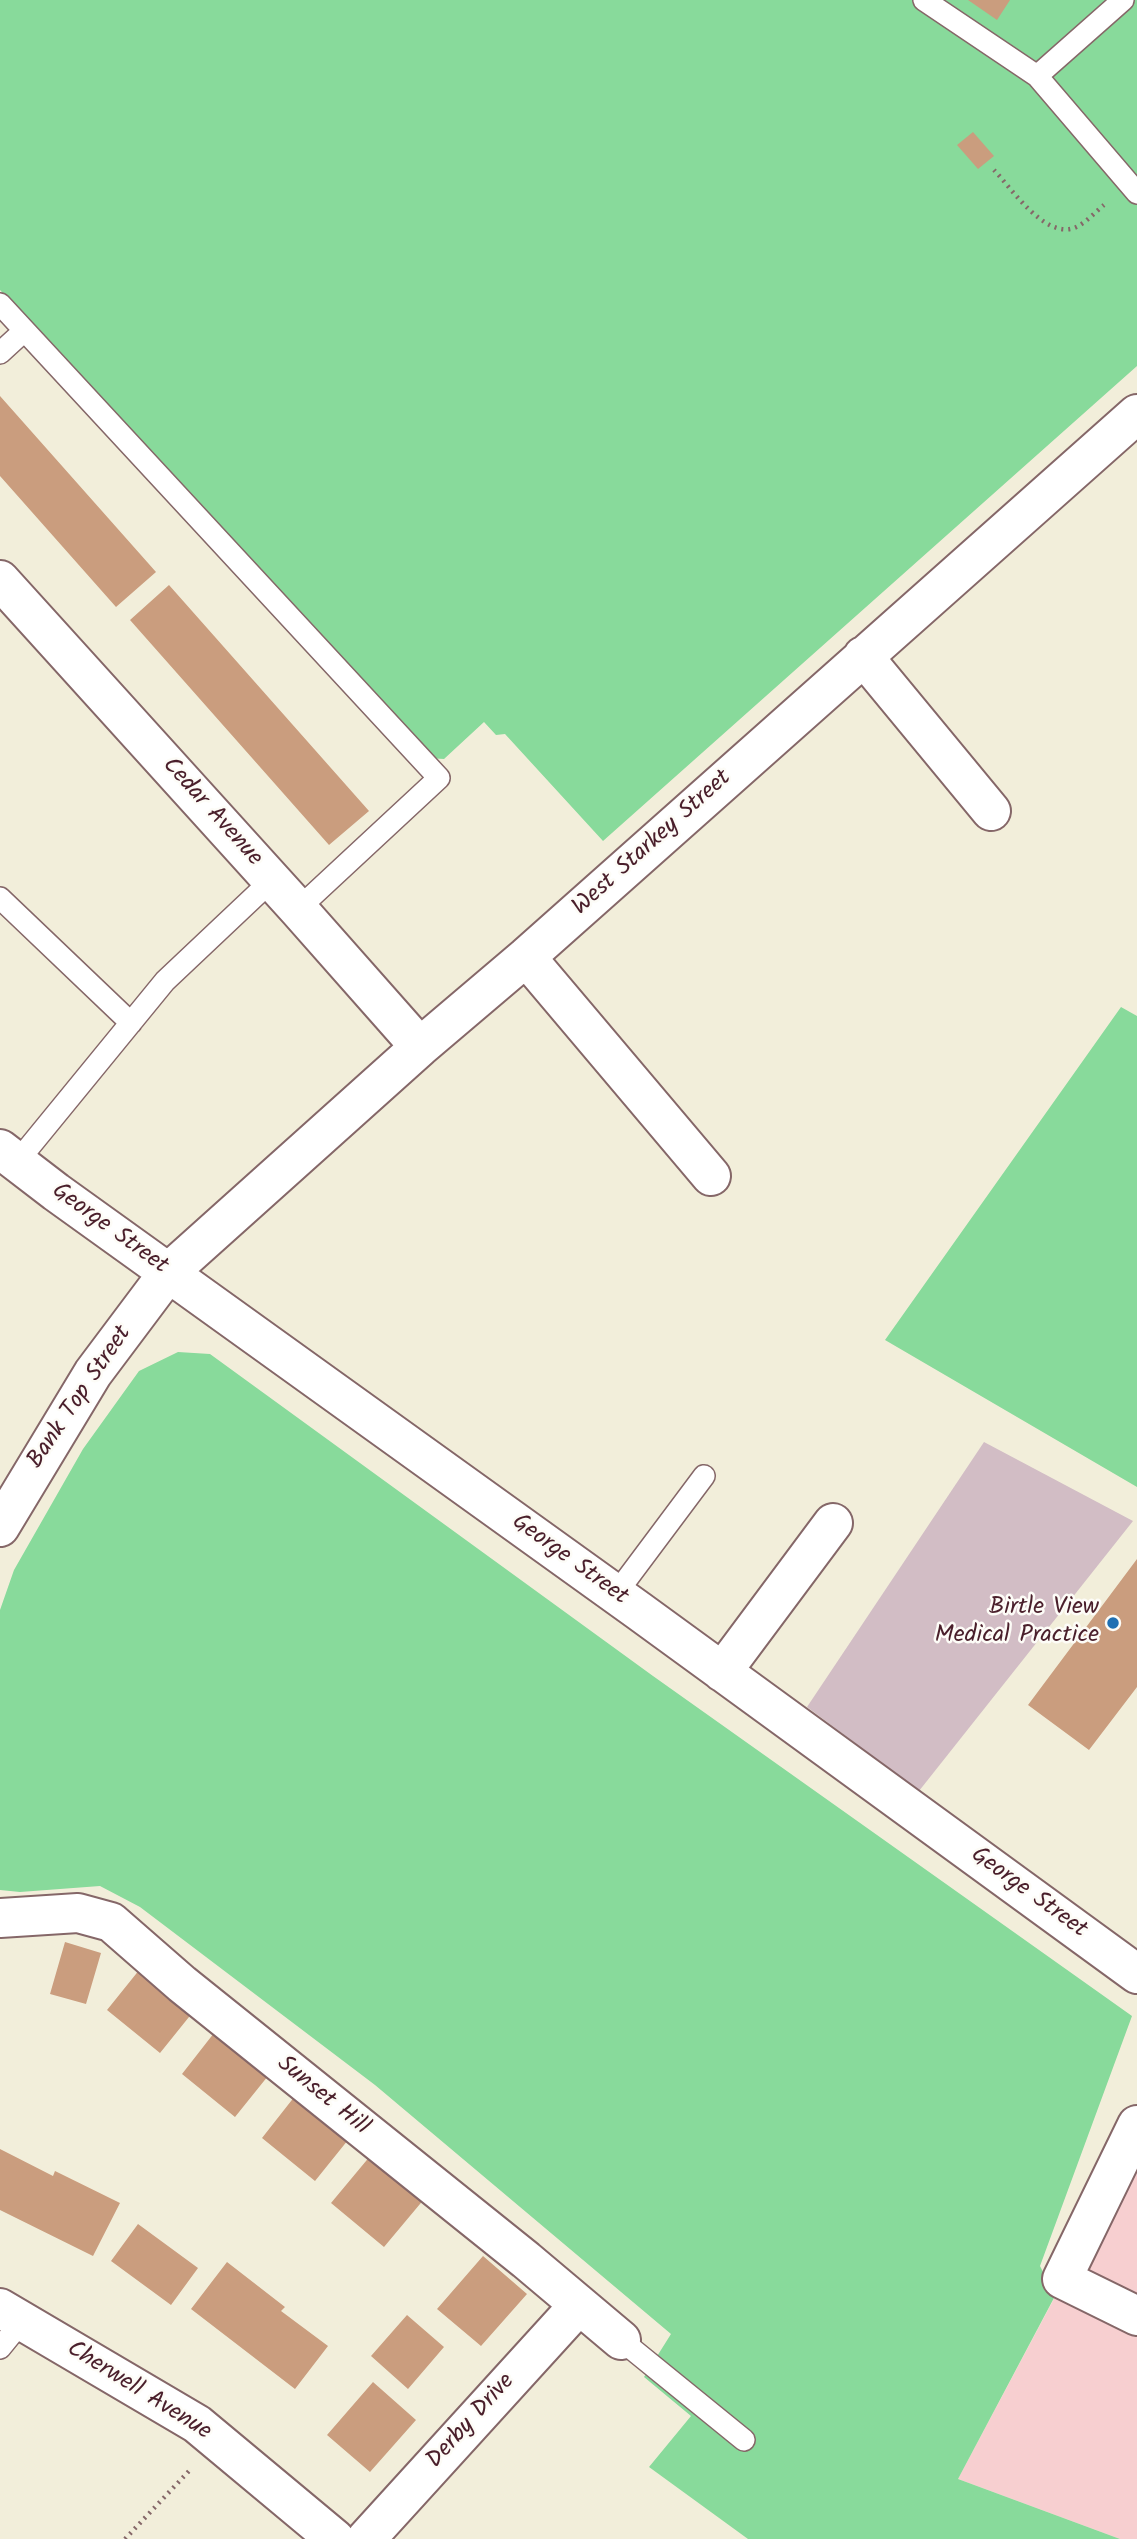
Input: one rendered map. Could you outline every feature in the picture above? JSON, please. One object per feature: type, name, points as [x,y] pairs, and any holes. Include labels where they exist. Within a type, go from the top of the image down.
[{"type":"street","name":"West Starkey Street","points":[[169,1273],[420,1047],[526,957],[1137,414]]},
{"type":"street","name":"Cedar Avenue","points":[[0,580],[420,1047]]},
{"type":"street","points":[[863,656],[991,811]]},
{"type":"street","points":[[526,957],[712,1176]]},
{"type":"street","name":"George Street","points":[[9,1155],[1137,1974]]},
{"type":"street","name":"Bank Top Street","points":[[3,1513],[93,1373],[169,1273]]},
{"type":"street","points":[[722,1672],[833,1524]]},
{"type":"street","name":"Sunset Hill","points":[[0,1918],[78,1913],[111,1922],[287,2069],[526,2260],[621,2340]]},
{"type":"street","points":[[1137,2125],[1062,2279],[1137,2316]]},
{"type":"street","name":"Derby Drive","points":[[366,2539],[579,2305]]},
{"type":"street","name":"Cherwell Avenue","points":[[7,2325],[197,2424],[335,2539]]},
{"type":"lane","points":[[925,0],[1037,76],[1133,188]]},
{"type":"lane","points":[[1037,76],[1123,0]]},
{"type":"lane","points":[[0,304],[439,778],[298,909]]},
{"type":"lane","points":[[0,353],[24,331]]},
{"type":"lane","points":[[9,1155],[131,1023],[165,981],[272,880]]},
{"type":"lane","points":[[0,898],[131,1023]]},
{"type":"lane","points":[[615,1595],[704,1476]]},
{"type":"lane","points":[[621,2340],[744,2440]]},
{"type":"path","points":[[994,170],[1040,220],[1049,227],[1060,229],[1074,228],[1133,188]]},
{"type":"path","points":[[125,2539],[217,2442]]},
{"type":"shaded area","points":[[984,1442],[1133,1521],[919,1791],[807,1707]]},
{"type":"shaded area","points":[[1137,2143],[1137,2539],[1120,2539],[958,2479]]},
{"type":"green space","points":[[0,0],[1137,0],[1137,366],[603,841],[505,734],[496,735],[484,722],[444,759],[427,758],[0,290]]},
{"type":"green space","points":[[1121,1007],[1137,1016],[1137,1487],[885,1340]]},
{"type":"green space","points":[[178,1352],[210,1354],[653,1676],[1132,2016],[1040,2266],[1055,2296],[958,2479],[1120,2539],[748,2539],[649,2467],[691,2416],[644,2377],[671,2334],[375,2085],[140,1907],[100,1886],[20,1892],[0,1890],[0,1610],[14,1570],[83,1449],[139,1371]]},
{"type":"building","points":[[968,0],[1010,0],[997,20]]},
{"type":"building","points":[[973,132],[994,156],[978,169],[957,145]]},
{"type":"building","points":[[0,396],[156,572],[116,607],[0,476]]},
{"type":"building","points":[[169,585],[369,811],[329,845],[130,620]]},
{"type":"building","name":"Birtle View Medical Practice","points":[[1137,1559],[1137,1687],[1089,1750],[1028,1705]]},
{"type":"building","points":[[65,1942],[101,1953],[86,2004],[50,1994]]},
{"type":"building","points":[[140,1969],[193,2012],[160,2053],[107,2010]]},
{"type":"building","points":[[214,2033],[268,2076],[235,2117],[182,2074]]},
{"type":"building","points":[[295,2096],[348,2140],[315,2181],[262,2138]]},
{"type":"building","points":[[0,2149],[53,2176],[55,2171],[120,2203],[93,2256],[0,2210]]},
{"type":"building","points":[[371,2155],[425,2198],[384,2247],[331,2203]]},
{"type":"building","points":[[138,2224],[198,2268],[171,2305],[111,2261]]},
{"type":"building","points":[[483,2256],[527,2294],[481,2346],[437,2309]]},
{"type":"building","points":[[227,2262],[285,2307],[281,2311],[328,2346],[295,2389],[191,2309]]},
{"type":"building","points":[[407,2315],[444,2347],[408,2389],[371,2356]]},
{"type":"building","points":[[373,2382],[416,2420],[370,2472],[327,2435]]},
{"type":"place","name":"Birtle View Medical Practice","points":[[1113,1623]]}]
